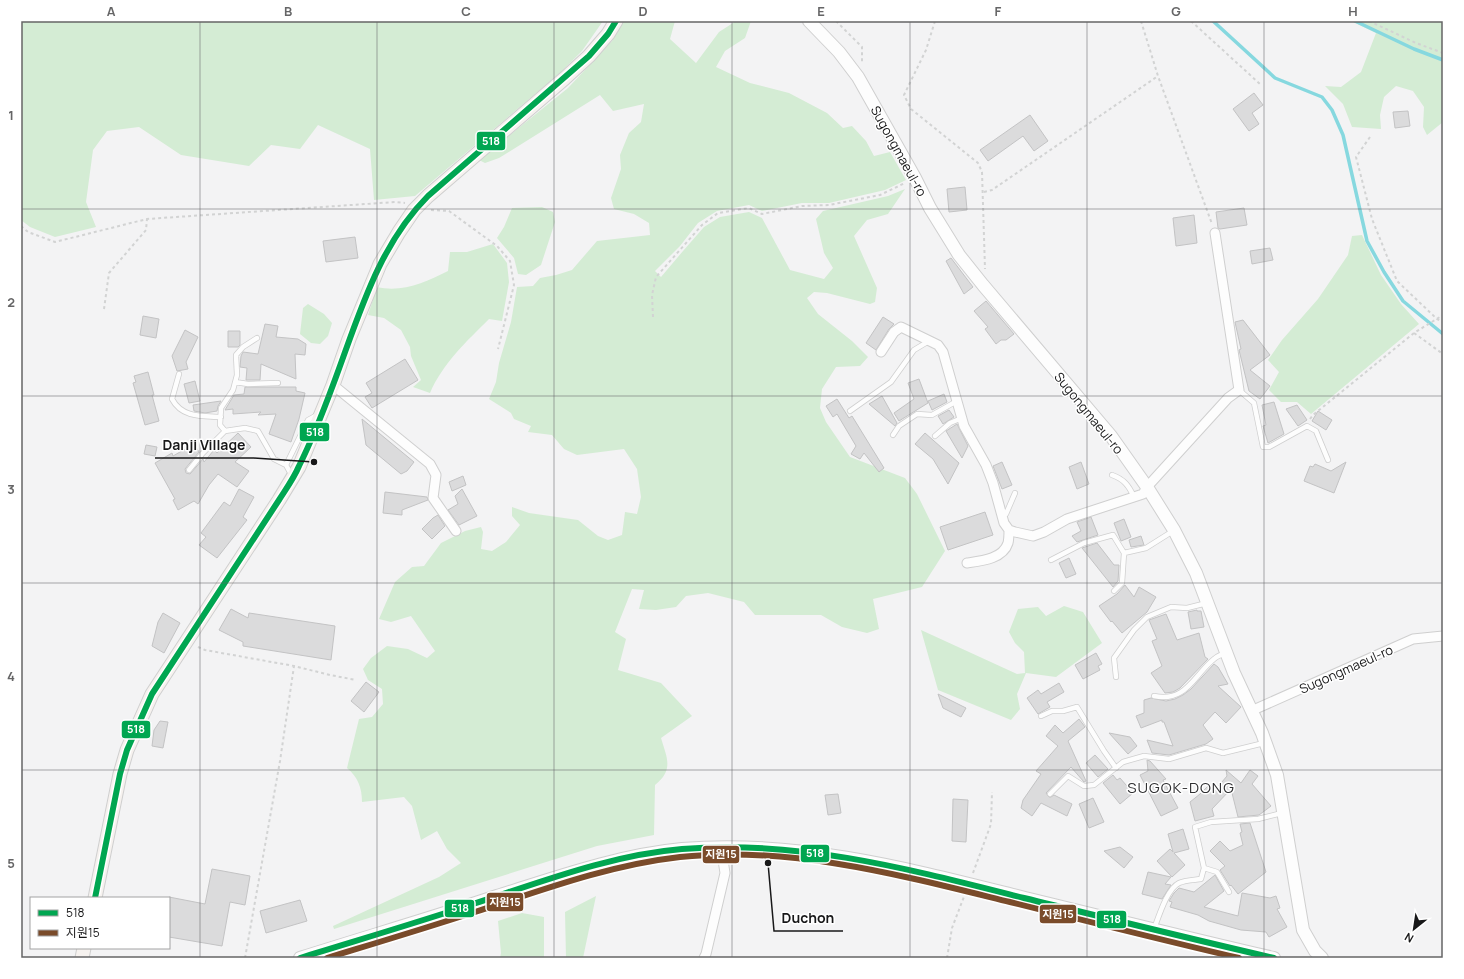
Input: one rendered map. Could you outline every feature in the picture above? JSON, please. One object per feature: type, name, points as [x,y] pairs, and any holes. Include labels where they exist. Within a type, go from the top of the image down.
[{"type":"main road","points":[[94,897],[120,774],[127,750],[152,694],[292,478],[304,457],[333,385],[349,339],[380,264],[399,232],[420,204],[589,56],[608,34],[616,21]]},
{"type":"street","name":"Sugongmaeul-ro","points":[[809,21],[839,52],[858,77],[915,178],[930,208],[959,255],[1111,436],[1147,487],[1174,530],[1196,573],[1226,652],[1266,743],[1277,775],[1303,930],[1315,951],[1322,958]]},
{"type":"street","points":[[881,352],[894,332],[901,327],[938,345],[943,352],[964,426],[986,465],[993,483],[1004,523],[1009,530],[1034,536],[1067,519],[1143,494],[1147,487],[1228,398],[1239,390],[1215,233]]},
{"type":"street","points":[[333,385],[430,464],[436,475],[433,498],[456,531]]},
{"type":"street","points":[[967,563],[984,560],[999,554],[1008,543],[1009,530]]},
{"type":"street","name":"Sugongmaeul-ro","points":[[1251,711],[1413,638],[1443,636]]},
{"type":"street","points":[[704,958],[725,873],[721,847]]},
{"type":"street","points":[[300,958],[572,872],[636,856],[680,849],[721,847],[767,848],[808,852],[879,863],[1274,958]]},
{"type":"lane","points":[[225,431],[220,424],[221,408],[233,390],[237,375],[236,355],[243,347],[257,338]]},
{"type":"lane","points":[[850,411],[891,382],[914,350],[930,340]]},
{"type":"lane","points":[[179,374],[172,399],[176,406],[192,416],[221,417]]},
{"type":"lane","points":[[235,382],[248,384],[278,383]]},
{"type":"lane","points":[[1239,390],[1254,403],[1263,447],[1269,447],[1307,426],[1316,431],[1328,460]]},
{"type":"lane","points":[[893,434],[899,426],[917,414],[932,415],[957,401]]},
{"type":"lane","points":[[286,466],[308,420],[323,410]]},
{"type":"lane","points":[[935,436],[950,422],[962,418]]},
{"type":"lane","points":[[189,470],[202,454],[225,431],[245,428],[258,432],[274,459],[286,466],[292,478]]},
{"type":"lane","points":[[1112,475],[1121,478],[1130,487],[1134,497]]},
{"type":"lane","points":[[1002,516],[1006,514],[1016,493]]},
{"type":"lane","points":[[1124,553],[1146,548],[1174,530]]},
{"type":"lane","points":[[1052,560],[1084,543],[1113,536],[1124,553],[1122,583],[1114,590]]},
{"type":"lane","points":[[1116,677],[1114,658],[1134,630],[1147,617],[1171,607],[1188,608],[1207,602]]},
{"type":"lane","points":[[1154,696],[1165,698],[1185,690],[1214,659],[1226,652]]},
{"type":"lane","points":[[1041,716],[1052,711],[1063,711],[1077,707],[1104,752],[1116,768]]},
{"type":"lane","points":[[1050,794],[1068,776],[1084,786],[1094,785],[1123,762],[1144,756],[1169,759],[1206,748],[1223,753],[1266,743]]},
{"type":"lane","points":[[1154,930],[1161,910],[1172,888],[1180,882],[1200,879],[1204,868],[1195,827],[1211,822],[1258,818],[1283,813]]},
{"type":"lane","points":[[1204,868],[1217,872],[1229,892]]},
{"type":"path","points":[[836,21],[862,46],[861,67],[858,77]]},
{"type":"path","points":[[935,21],[926,50],[904,95],[911,109],[978,163],[982,172],[984,192],[985,276],[983,285]]},
{"type":"path","points":[[1141,21],[1158,76],[1215,233]]},
{"type":"path","points":[[1191,21],[1260,84]]},
{"type":"path","points":[[1369,21],[1416,43],[1443,53]]},
{"type":"path","points":[[984,192],[992,190],[1158,76]]},
{"type":"path","points":[[1370,137],[1356,157],[1372,219],[1398,281],[1437,319],[1443,322]]},
{"type":"path","points":[[653,317],[652,296],[656,277],[702,225],[718,214],[749,208],[762,214],[802,206],[829,205],[880,195],[915,178]]},
{"type":"path","points":[[21,226],[28,232],[55,242],[147,219],[395,202],[420,204],[428,210],[449,211],[497,246],[510,261],[514,285],[498,349]]},
{"type":"path","points":[[104,309],[109,273],[146,230],[147,219]]},
{"type":"path","points":[[1307,426],[1313,415],[1414,333],[1443,315]]},
{"type":"path","points":[[1414,333],[1443,354]]},
{"type":"path","points":[[185,642],[205,650],[294,666],[356,680]]},
{"type":"path","points":[[245,958],[280,761],[294,666]]},
{"type":"green space","points":[[21,21],[603,21],[582,51],[560,73],[415,196],[374,200],[370,149],[318,125],[300,149],[271,145],[249,166],[181,155],[139,127],[107,131],[93,150],[86,202],[96,227],[55,237],[30,227],[21,220]]},
{"type":"green space","points":[[624,21],[675,21],[670,39],[696,63],[719,32],[736,21],[751,21],[745,38],[725,51],[716,67],[750,83],[789,93],[827,113],[843,128],[852,126],[866,141],[874,156],[890,152],[906,180],[885,190],[829,203],[802,203],[762,211],[749,205],[717,211],[698,223],[680,246],[655,271],[661,277],[704,227],[720,217],[749,212],[762,218],[790,270],[824,279],[833,268],[824,253],[816,219],[823,211],[888,196],[905,189],[888,214],[867,220],[854,236],[877,288],[875,302],[870,304],[827,293],[814,292],[807,298],[818,314],[852,341],[868,357],[860,366],[836,367],[822,389],[820,408],[826,422],[850,457],[905,478],[917,494],[945,551],[922,587],[873,599],[879,629],[867,633],[842,627],[821,615],[755,615],[744,602],[708,593],[686,596],[676,607],[656,610],[639,609],[644,590],[632,589],[615,632],[626,639],[618,670],[661,683],[692,716],[661,738],[667,758],[667,769],[665,774],[655,785],[654,835],[597,846],[334,929],[333,926],[439,877],[461,863],[447,849],[437,831],[421,840],[412,806],[404,797],[362,802],[359,783],[347,768],[359,719],[372,717],[383,704],[382,689],[368,680],[363,669],[371,658],[387,646],[408,649],[427,658],[435,651],[411,616],[391,622],[379,619],[395,582],[412,567],[424,566],[441,543],[465,531],[481,527],[483,532],[481,549],[492,551],[506,542],[520,525],[512,516],[512,507],[529,513],[578,520],[598,536],[608,540],[622,535],[625,512],[637,514],[641,497],[637,469],[624,449],[577,455],[564,449],[552,435],[528,432],[531,426],[514,419],[511,413],[489,399],[496,382],[499,363],[511,322],[517,287],[533,286],[540,278],[572,270],[597,241],[650,235],[649,223],[634,214],[614,209],[611,198],[621,169],[620,155],[629,133],[641,122],[644,104],[613,111],[600,95],[499,158],[485,163],[479,160],[568,88],[612,41]]},
{"type":"green space","points":[[1351,21],[1443,21],[1443,122],[1427,135],[1423,127],[1424,107],[1413,91],[1396,86],[1384,97],[1380,115],[1381,129],[1352,127],[1343,104],[1325,86],[1341,87],[1361,72],[1376,33]]},
{"type":"green space","points":[[542,207],[553,212],[555,222],[541,265],[526,275],[518,274],[514,258],[497,238],[504,227],[512,208]]},
{"type":"green space","points":[[1362,235],[1381,275],[1401,304],[1419,324],[1311,414],[1297,402],[1281,402],[1269,390],[1279,372],[1268,360],[1282,340],[1318,299],[1348,255],[1352,236]]},
{"type":"green space","points":[[493,244],[507,263],[509,282],[502,321],[489,319],[464,344],[435,382],[430,393],[413,387],[421,380],[411,356],[410,347],[401,330],[384,318],[368,315],[377,287],[396,289],[431,279],[448,271],[450,252],[467,252]]},
{"type":"green space","points":[[308,304],[324,314],[332,323],[328,336],[320,344],[311,343],[300,334],[303,308]]},
{"type":"green space","points":[[1064,606],[1083,612],[1102,643],[1056,677],[1026,673],[1017,694],[1020,709],[1011,720],[938,690],[921,630],[1017,674],[1025,673],[1024,652],[1015,643],[1009,632],[1018,609],[1038,607],[1046,616]]},
{"type":"green space","points":[[596,896],[583,958],[566,958],[565,912]]},
{"type":"green space","points":[[522,913],[544,917],[544,958],[500,958],[501,953],[498,921]]},
{"type":"building","points":[[1254,93],[1263,105],[1252,113],[1259,124],[1249,131],[1233,109]]},
{"type":"building","points":[[1408,111],[1410,126],[1395,128],[1393,112]]},
{"type":"building","points":[[1030,115],[1048,141],[1034,151],[1023,136],[988,161],[980,150]]},
{"type":"building","points":[[965,187],[967,210],[949,212],[947,189]]},
{"type":"building","points":[[1244,208],[1247,225],[1220,229],[1218,228],[1216,212]]},
{"type":"building","points":[[1194,215],[1197,243],[1176,246],[1173,218]]},
{"type":"building","points":[[355,237],[358,258],[326,262],[323,241]]},
{"type":"building","points":[[1270,248],[1273,260],[1252,264],[1250,251]]},
{"type":"building","points":[[951,258],[973,287],[964,294],[946,261]]},
{"type":"building","points":[[986,301],[1014,334],[1006,340],[1001,340],[996,344],[985,329],[988,327],[974,311]]},
{"type":"building","points":[[143,316],[159,319],[156,338],[140,335]]},
{"type":"building","points":[[883,317],[894,324],[889,329],[876,350],[866,343]]},
{"type":"building","points":[[1243,320],[1270,355],[1250,370],[1270,386],[1260,399],[1249,391],[1239,350],[1241,349],[1235,322]]},
{"type":"building","points":[[265,324],[278,326],[276,337],[298,339],[306,344],[305,355],[295,354],[296,379],[261,364],[260,380],[246,380],[247,368],[240,367],[241,356],[243,352],[258,354]]},
{"type":"building","points":[[185,330],[198,337],[186,362],[188,369],[177,371],[172,356]]},
{"type":"building","points":[[228,331],[240,331],[240,345],[238,347],[228,347]]},
{"type":"building","points":[[405,359],[418,380],[372,408],[365,397],[372,393],[366,383]]},
{"type":"building","points":[[148,372],[159,421],[145,425],[133,383],[136,382],[134,376]]},
{"type":"building","points":[[919,379],[928,403],[899,421],[894,413],[914,399],[908,383]]},
{"type":"building","points":[[195,381],[200,401],[189,403],[184,384]]},
{"type":"building","points":[[245,387],[296,387],[296,391],[305,393],[299,419],[291,442],[269,434],[276,414],[258,415],[261,412],[233,414],[233,409],[225,410],[234,395],[244,394]]},
{"type":"building","points":[[944,394],[947,402],[932,410],[928,401]]},
{"type":"building","points":[[882,396],[897,423],[895,426],[869,404]]},
{"type":"building","points":[[837,399],[849,418],[852,416],[884,468],[879,472],[864,453],[860,459],[851,454],[856,446],[837,414],[833,417],[826,406]]},
{"type":"building","points":[[221,401],[217,411],[205,413],[194,411],[193,405]]},
{"type":"building","points":[[1274,402],[1284,434],[1268,443],[1263,426],[1266,425],[1262,405]]},
{"type":"building","points":[[1297,405],[1307,420],[1298,426],[1286,409]]},
{"type":"building","points":[[949,410],[954,417],[943,424],[938,416]]},
{"type":"building","points":[[1318,411],[1332,420],[1326,430],[1312,421]]},
{"type":"building","points":[[362,419],[414,462],[407,471],[401,474],[366,445]]},
{"type":"building","points":[[957,424],[968,446],[962,458],[946,431]]},
{"type":"building","points":[[238,433],[251,447],[235,462],[249,471],[237,487],[218,474],[209,485],[198,504],[194,501],[178,510],[173,500],[175,499],[155,463],[172,453],[173,456],[194,444],[199,452],[185,469],[186,473],[190,474],[203,459],[204,462],[214,450],[217,453]]},
{"type":"building","points":[[925,433],[959,463],[948,484],[933,459],[915,444]]},
{"type":"building","points":[[146,445],[157,447],[155,456],[144,454]]},
{"type":"building","points":[[1002,462],[1012,485],[1002,489],[993,466]]},
{"type":"building","points":[[1081,462],[1089,484],[1077,489],[1069,467]]},
{"type":"building","points":[[1346,462],[1334,493],[1304,481],[1310,466],[1313,467],[1315,464],[1331,471]]},
{"type":"building","points":[[463,476],[466,485],[452,491],[449,482]]},
{"type":"building","points":[[239,489],[254,497],[243,517],[247,520],[217,558],[199,545],[206,537],[201,533],[224,502],[230,506]]},
{"type":"building","points":[[462,489],[477,516],[459,525],[448,510],[458,504],[455,496]]},
{"type":"building","points":[[385,492],[427,497],[428,500],[402,510],[402,515],[383,513]]},
{"type":"building","points":[[985,512],[993,535],[948,550],[940,527]]},
{"type":"building","points":[[438,515],[445,526],[432,539],[422,529]]},
{"type":"building","points":[[1091,517],[1098,535],[1077,542],[1072,536],[1081,531],[1077,522]]},
{"type":"building","points":[[1124,519],[1131,537],[1121,541],[1114,523]]},
{"type":"building","points":[[1141,536],[1144,545],[1131,547],[1129,540]]},
{"type":"building","points":[[1097,543],[1114,565],[1119,565],[1118,581],[1113,587],[1082,548]]},
{"type":"building","points":[[1069,558],[1076,574],[1066,578],[1059,563]]},
{"type":"building","points":[[1125,585],[1134,597],[1139,587],[1156,597],[1147,612],[1122,633],[1112,621],[1111,622],[1099,606],[1117,594]]},
{"type":"building","points":[[231,609],[248,618],[249,613],[335,626],[331,660],[243,646],[243,642],[219,630]]},
{"type":"building","points":[[1197,610],[1201,611],[1204,627],[1191,629],[1188,612]]},
{"type":"building","points":[[163,613],[180,623],[164,653],[152,646],[158,622]]},
{"type":"building","points":[[1166,614],[1177,640],[1199,633],[1205,657],[1208,659],[1180,688],[1173,692],[1165,693],[1151,673],[1162,666],[1152,641],[1157,639],[1149,620]]},
{"type":"building","points":[[1096,653],[1102,664],[1098,666],[1100,670],[1083,679],[1075,665]]},
{"type":"building","points":[[1214,664],[1218,667],[1228,684],[1218,686],[1241,707],[1226,723],[1215,712],[1203,725],[1213,739],[1206,744],[1169,755],[1152,753],[1147,740],[1173,746],[1162,720],[1141,728],[1136,716],[1144,713],[1144,700],[1151,698],[1166,701],[1183,695],[1191,689]]},
{"type":"building","points":[[366,682],[379,692],[364,712],[351,701]]},
{"type":"building","points":[[1059,683],[1064,692],[1047,702],[1050,707],[1038,714],[1027,698],[1038,690],[1041,694]]},
{"type":"building","points":[[938,694],[966,708],[961,717],[943,708]]},
{"type":"building","points":[[1079,719],[1085,727],[1068,741],[1086,781],[1084,782],[1071,767],[1046,793],[1049,797],[1054,795],[1072,804],[1067,816],[1041,803],[1032,816],[1021,808],[1023,800],[1041,774],[1036,771],[1058,746],[1046,736],[1055,725],[1063,733]]},
{"type":"building","points":[[160,721],[168,722],[163,748],[152,746],[154,730]]},
{"type":"building","points":[[1109,733],[1130,737],[1137,746],[1128,754]]},
{"type":"building","points":[[1095,755],[1108,769],[1098,777],[1086,763]]},
{"type":"building","points":[[1147,760],[1150,761],[1166,779],[1163,780],[1178,808],[1161,816],[1140,775],[1148,771]]},
{"type":"building","points":[[1226,770],[1241,783],[1250,770],[1258,776],[1252,784],[1271,806],[1259,815],[1238,817],[1231,789],[1212,809],[1214,816],[1195,821],[1190,802],[1210,784],[1216,789],[1227,776]]},
{"type":"building","points":[[1113,775],[1117,780],[1120,778],[1133,793],[1120,804],[1103,783]]},
{"type":"building","points":[[838,794],[841,813],[828,815],[825,795]]},
{"type":"building","points":[[1093,798],[1104,822],[1089,828],[1079,804]]},
{"type":"building","points":[[953,799],[968,800],[966,842],[952,841]]},
{"type":"building","points":[[1250,823],[1266,872],[1238,894],[1231,885],[1230,886],[1220,870],[1225,866],[1210,851],[1220,841],[1230,851],[1243,845],[1240,833],[1242,832],[1240,824]]},
{"type":"building","points":[[1183,829],[1189,849],[1174,853],[1185,865],[1172,877],[1157,861],[1170,849],[1173,852],[1168,834]]},
{"type":"building","points":[[1120,847],[1133,857],[1124,868],[1104,851]]},
{"type":"building","points":[[212,869],[250,876],[245,905],[230,902],[222,946],[170,937],[170,897],[205,904]]},
{"type":"building","points":[[1148,872],[1171,877],[1165,884],[1171,885],[1162,899],[1142,894]]},
{"type":"building","points":[[1215,875],[1224,891],[1204,907],[1238,916],[1242,893],[1270,898],[1276,896],[1280,908],[1277,909],[1287,927],[1269,937],[1266,932],[1241,930],[1209,921],[1198,915],[1170,907],[1172,902],[1169,901],[1179,888],[1194,892]]},
{"type":"building","points":[[300,900],[307,921],[266,933],[260,911]]},
{"type":"waterway","points":[[1213,21],[1275,78],[1322,97],[1332,110],[1343,135],[1367,241],[1384,272],[1403,301],[1443,334]]},
{"type":"waterway","points":[[1355,21],[1414,49],[1443,60]]},
{"type":"transit line","name":"518","points":[[95,897],[120,774],[127,750],[152,694],[295,475],[321,416],[371,285],[395,238],[410,216],[428,196],[589,56],[608,34],[616,21]]},
{"type":"transit line","name":"518","points":[[300,958],[602,863],[655,852],[725,847],[769,848],[855,859],[940,877],[1274,958]]},
{"type":"transit line","name":"지원15","points":[[327,958],[602,872],[680,857],[721,854],[763,855],[804,859],[888,873],[1239,958]]},
{"type":"place","name":"Danji Village","points":[[314,462]]},
{"type":"place","name":"Duchon","points":[[768,863]]},
{"type":"district","name":"SUGOK-DONG","points":[[1181,787]]}]
